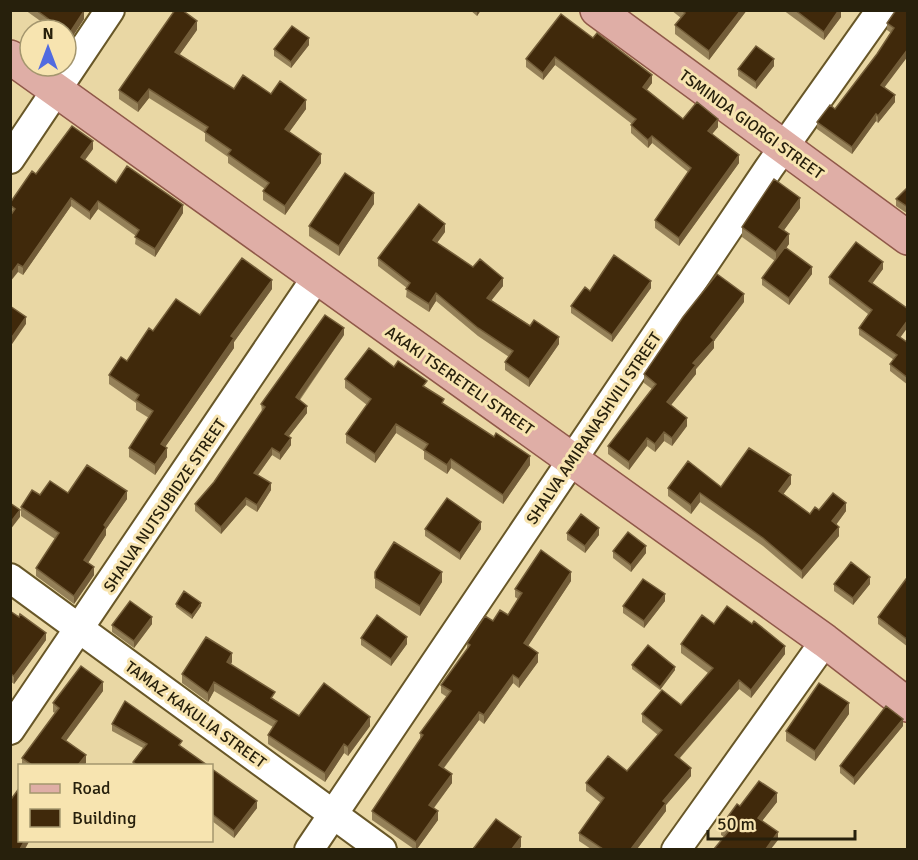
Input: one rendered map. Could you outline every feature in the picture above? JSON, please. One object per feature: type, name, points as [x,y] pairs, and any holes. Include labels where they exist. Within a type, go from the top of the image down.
[{"type":"main road","name":"TSMINDA GIORGI STREET","points":[[597,10],[908,238]]},
{"type":"main road","name":"AKAKI TSERETELI STREET","points":[[10,57],[316,279],[825,641],[908,705]]},
{"type":"street","points":[[10,159],[110,10]]},
{"type":"street","name":"SHALVA AMIRANASHVILI STREET","points":[[309,849],[783,147],[881,10]]},
{"type":"street","name":"SHALVA NUTSUBIDZE STREET","points":[[10,730],[81,629],[316,279]]},
{"type":"street","name":"TAMAZ KAKULIA STREET","points":[[10,578],[382,849]]},
{"type":"street","points":[[676,849],[825,641]]},
{"type":"building","points":[[36,10],[84,10],[78,20],[78,18],[47,18]]},
{"type":"building","points":[[175,10],[182,10],[197,21],[175,52],[234,89],[243,75],[271,94],[280,81],[306,100],[285,129],[321,154],[285,206],[263,191],[269,183],[228,154],[231,150],[205,132],[208,127],[149,89],[138,103],[119,90]]},
{"type":"building","points":[[682,10],[741,10],[709,51],[675,25],[685,13]]},
{"type":"building","points":[[795,10],[839,10],[824,32]]},
{"type":"building","points":[[896,10],[908,10],[908,49],[881,85],[895,95],[878,116],[876,114],[852,147],[817,122],[830,105],[835,109],[877,54],[894,28],[887,23]]},
{"type":"building","points":[[561,14],[593,38],[597,33],[652,75],[643,87],[683,119],[697,102],[718,119],[708,131],[739,155],[679,238],[655,220],[691,168],[652,136],[648,140],[631,125],[636,119],[555,57],[543,73],[526,59]]},
{"type":"building","points":[[292,26],[309,38],[291,62],[274,49]]},
{"type":"building","points":[[756,46],[774,59],[756,82],[738,69]]},
{"type":"building","points":[[72,126],[93,141],[81,157],[116,183],[127,166],[183,205],[155,249],[135,237],[139,230],[98,201],[90,212],[71,198],[23,267],[18,264],[10,275],[10,216],[15,209],[10,203],[32,171],[36,174]]},
{"type":"building","points":[[345,173],[374,193],[339,246],[309,226]]},
{"type":"building","points":[[774,179],[800,198],[779,227],[789,234],[776,252],[742,227]]},
{"type":"building","points":[[908,187],[908,207],[896,199]]},
{"type":"building","points":[[419,204],[445,224],[433,240],[473,267],[480,259],[503,278],[487,298],[530,326],[534,320],[559,337],[529,379],[505,362],[513,351],[478,328],[436,293],[429,304],[406,289],[410,283],[378,258]]},
{"type":"building","points":[[856,242],[883,262],[869,281],[908,309],[908,320],[897,335],[908,343],[908,378],[890,364],[897,355],[859,328],[872,310],[829,277]]},
{"type":"building","points":[[785,247],[812,267],[789,298],[762,278]]},
{"type":"building","points":[[614,255],[651,281],[612,335],[571,306],[585,287],[590,291]]},
{"type":"building","points":[[242,258],[272,280],[231,336],[234,338],[161,444],[167,448],[155,465],[129,448],[153,411],[136,400],[139,395],[109,375],[121,357],[127,361],[149,328],[153,331],[176,299],[200,315]]},
{"type":"building","points":[[717,274],[744,294],[711,337],[714,340],[693,363],[696,365],[667,402],[687,418],[672,438],[664,432],[655,444],[647,438],[629,462],[608,446],[656,384],[644,374],[683,317]]},
{"type":"building","points":[[10,306],[26,317],[10,340]]},
{"type":"building","points":[[325,315],[344,328],[296,397],[307,406],[285,434],[291,438],[280,453],[272,448],[254,473],[271,483],[257,505],[246,498],[221,527],[195,504],[214,482],[265,407],[261,404]]},
{"type":"building","points":[[369,348],[394,367],[398,361],[427,381],[423,386],[444,399],[442,403],[494,437],[496,433],[530,456],[503,495],[451,459],[447,465],[424,450],[428,444],[396,424],[375,454],[346,434],[371,399],[345,379]]},
{"type":"building","points":[[749,448],[791,475],[779,491],[810,514],[815,507],[819,510],[833,493],[846,503],[832,521],[839,527],[802,571],[763,538],[700,493],[691,505],[668,488],[688,461],[721,487]]},
{"type":"building","points":[[87,465],[127,491],[84,560],[94,567],[74,596],[36,568],[59,533],[21,507],[32,490],[40,495],[50,481],[68,493]]},
{"type":"building","points":[[447,498],[481,522],[460,553],[425,529]]},
{"type":"building","points":[[10,503],[20,510],[10,523]]},
{"type":"building","points":[[581,514],[599,528],[585,546],[567,533]]},
{"type":"building","points":[[628,532],[646,546],[631,565],[613,551]]},
{"type":"building","points":[[394,542],[442,572],[420,606],[375,578],[375,572]]},
{"type":"building","points":[[541,550],[571,572],[524,643],[538,653],[519,679],[513,675],[484,715],[479,712],[439,765],[452,774],[429,805],[438,811],[416,842],[372,811],[423,735],[420,733],[451,691],[441,685],[470,645],[467,643],[485,616],[493,621],[500,610],[508,615],[522,593],[515,589]]},
{"type":"building","points":[[851,562],[870,577],[853,598],[834,584]]},
{"type":"building","points":[[643,579],[665,594],[644,621],[623,606]]},
{"type":"building","points":[[906,579],[908,580],[908,640],[878,617]]},
{"type":"building","points":[[184,591],[201,603],[192,615],[176,604]]},
{"type":"building","points":[[130,601],[152,617],[134,641],[112,625]]},
{"type":"building","points":[[727,606],[752,624],[754,621],[785,646],[751,690],[739,680],[675,755],[691,768],[663,801],[666,803],[631,849],[603,849],[579,833],[604,798],[586,783],[608,756],[627,771],[662,730],[642,714],[662,690],[681,705],[713,668],[681,644],[702,615],[714,624]]},
{"type":"building","points":[[10,611],[19,617],[20,614],[46,633],[14,676],[10,674]]},
{"type":"building","points":[[377,615],[407,637],[391,659],[361,638]]},
{"type":"building","points":[[206,637],[232,653],[227,662],[275,692],[271,698],[299,716],[324,683],[370,717],[348,747],[344,744],[325,773],[268,735],[277,721],[214,682],[208,693],[182,674]]},
{"type":"building","points":[[648,645],[675,667],[660,687],[632,665]]},
{"type":"building","points":[[81,666],[103,682],[62,738],[86,755],[79,764],[31,764],[22,758],[59,708],[53,703]]},
{"type":"building","points":[[819,683],[849,703],[815,751],[786,731]]},
{"type":"building","points":[[125,701],[182,741],[179,745],[206,764],[136,764],[133,762],[147,744],[112,724]]},
{"type":"building","points":[[886,706],[903,719],[854,778],[840,766]]},
{"type":"building","points":[[213,770],[257,801],[234,831],[213,815]]},
{"type":"building","points":[[759,781],[777,793],[758,818],[778,832],[766,849],[714,849],[729,831],[721,826],[737,804],[740,806]]},
{"type":"building","points":[[18,790],[18,842],[24,842],[20,849],[10,849],[10,797],[12,798]]},
{"type":"building","points":[[496,819],[521,837],[512,849],[473,849]]}]
